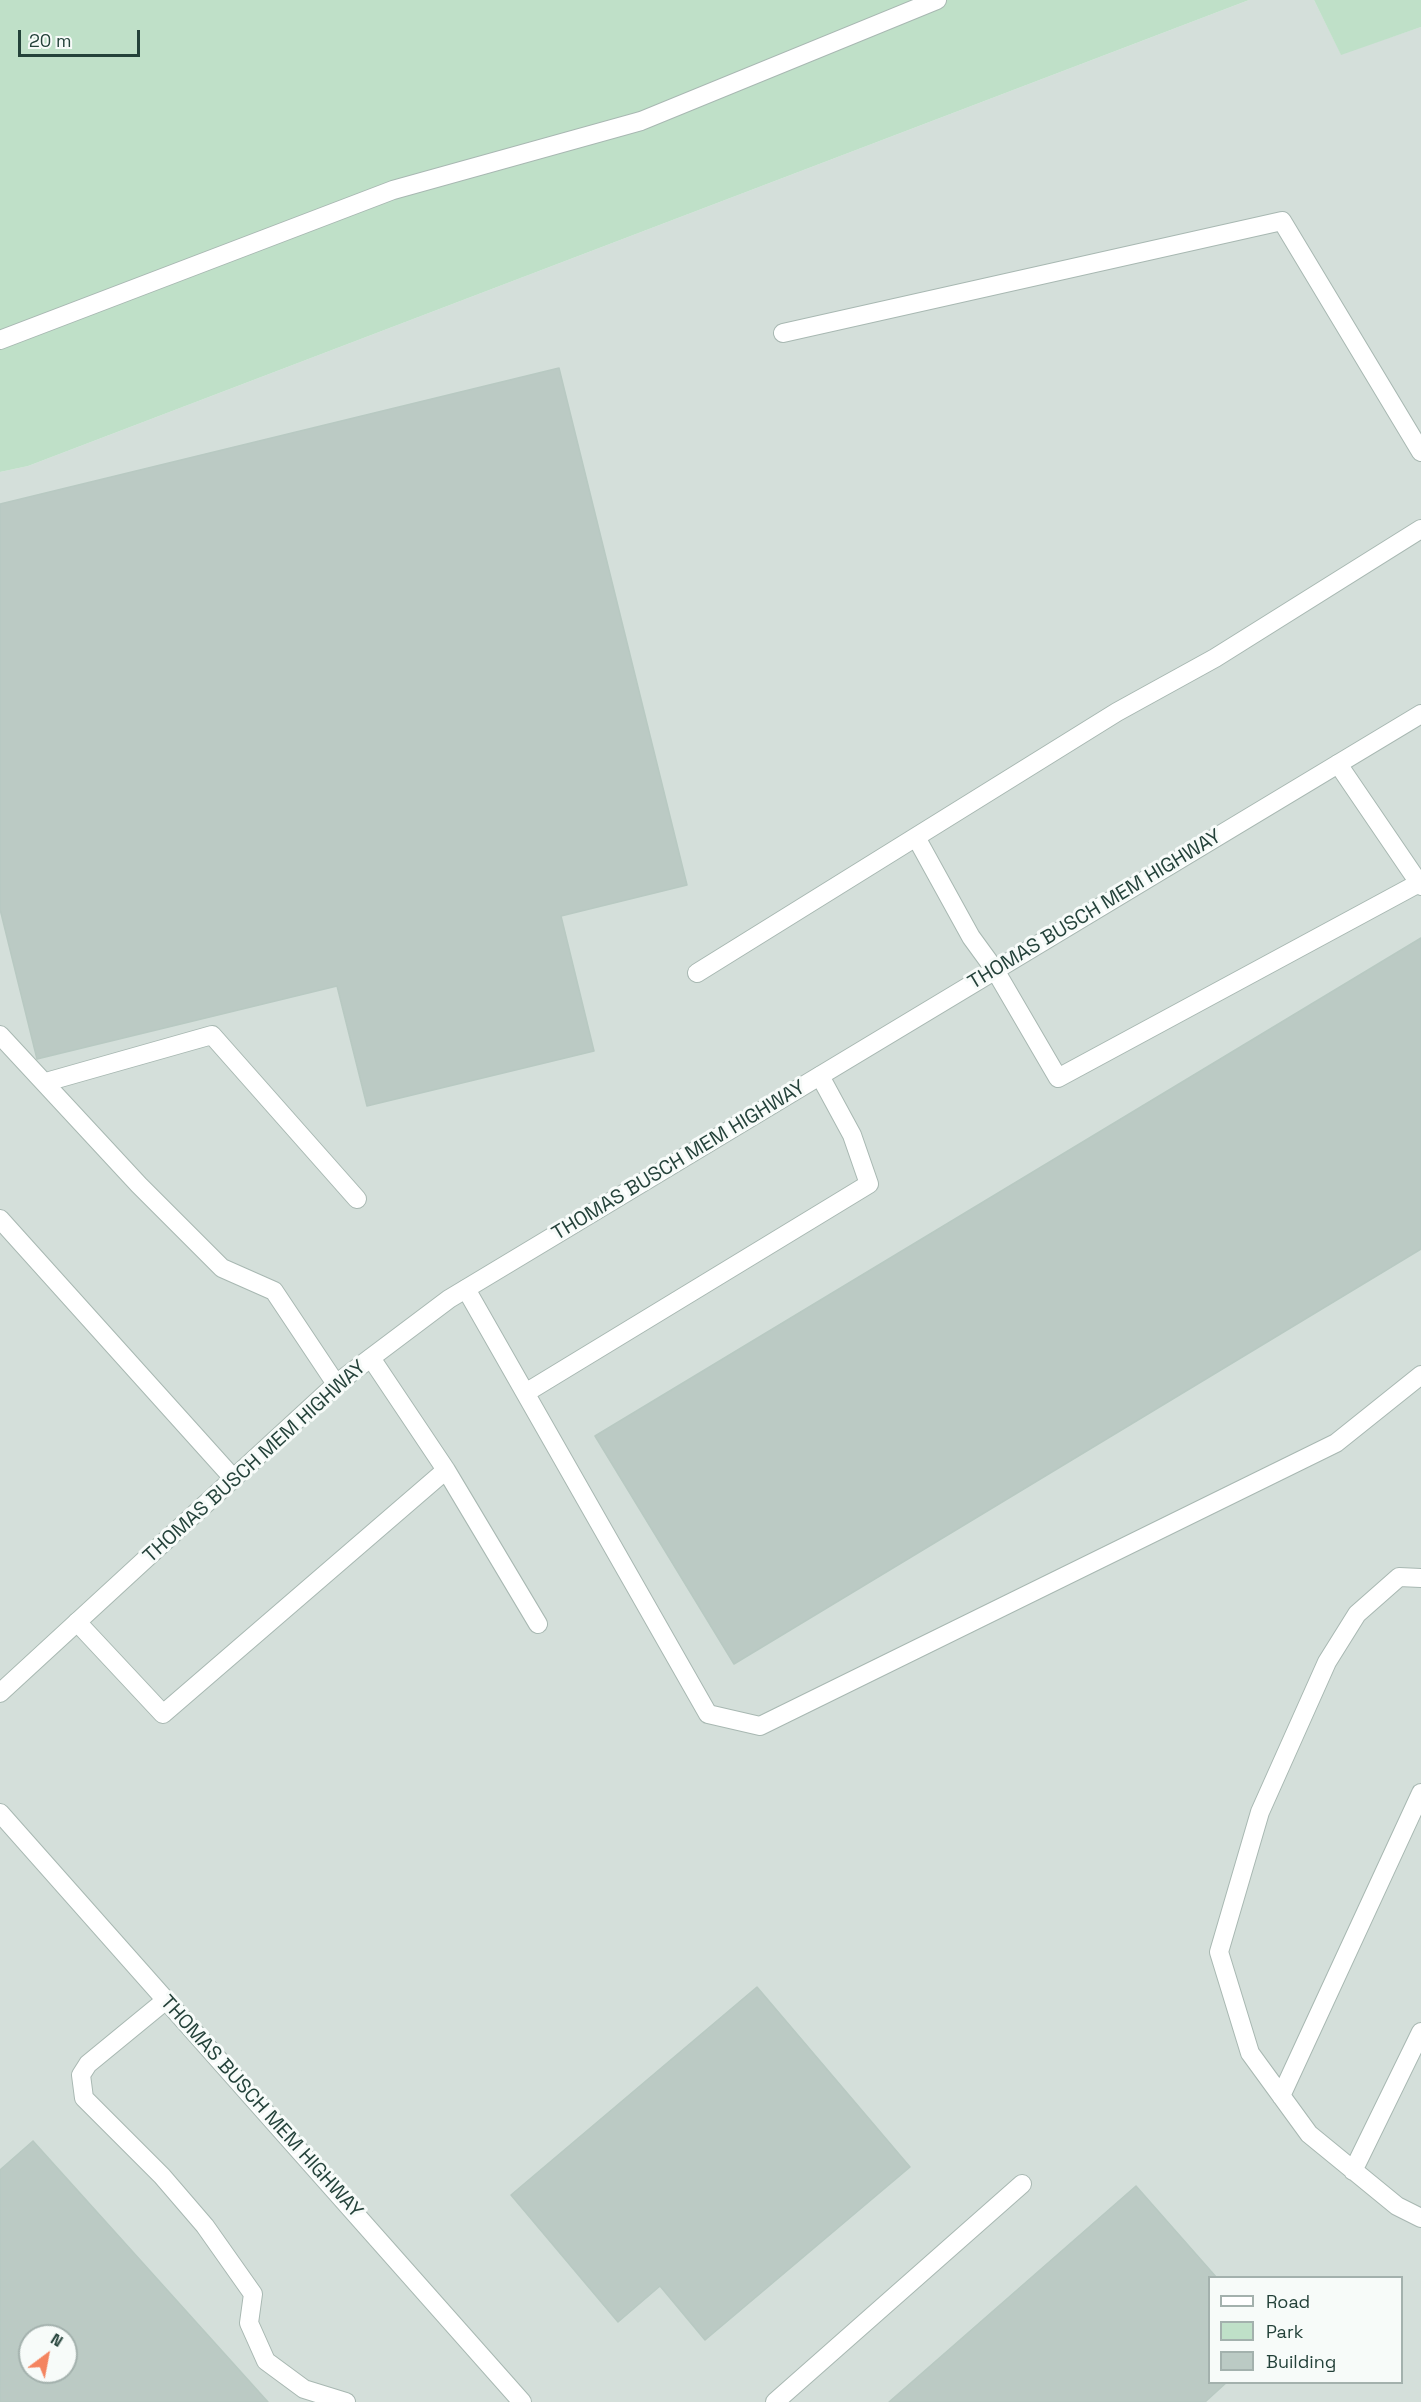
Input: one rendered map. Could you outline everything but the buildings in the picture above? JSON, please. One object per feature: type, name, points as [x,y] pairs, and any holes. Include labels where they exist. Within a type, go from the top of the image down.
[{"type":"street","points":[[0,340],[393,190],[641,121],[937,0]]},
{"type":"street","points":[[783,333],[1282,221],[1421,452]]},
{"type":"street","points":[[697,973],[916,839],[1087,730],[1215,658],[1421,529]]},
{"type":"street","name":"THOMAS BUSCH MEM HIGHWAY","points":[[0,1693],[336,1384],[466,1289],[1421,714]]},
{"type":"street","points":[[916,839],[970,937],[995,970],[1058,1078],[1420,884],[1338,764]]},
{"type":"street","points":[[0,1035],[139,1185],[222,1268],[274,1291],[336,1384]]},
{"type":"street","points":[[46,1082],[212,1035],[357,1199]]},
{"type":"street","points":[[527,1392],[869,1184],[852,1135],[820,1076]]},
{"type":"street","points":[[0,1219],[233,1478]]},
{"type":"street","points":[[466,1289],[527,1392],[708,1714],[760,1726],[1336,1443],[1421,1375]]},
{"type":"street","points":[[371,1358],[446,1470],[538,1624]]},
{"type":"street","points":[[77,1622],[163,1714],[446,1470]]},
{"type":"street","points":[[1421,1578],[1399,1577],[1357,1614],[1327,1662],[1260,1812],[1219,1952],[1250,2053],[1309,2134],[1397,2206],[1421,2218]]},
{"type":"street","points":[[1281,2096],[1421,1793]]},
{"type":"street","name":"THOMAS BUSCH MEM HIGHWAY","points":[[0,1813],[522,2402]]},
{"type":"street","points":[[166,2000],[88,2064],[81,2075],[84,2098],[162,2176],[205,2226],[253,2294],[249,2323],[266,2361],[303,2389],[346,2402]]},
{"type":"street","points":[[1353,2170],[1421,2032]]},
{"type":"street","points":[[775,2402],[1022,2184]]},
{"type":"shaded area","points":[[1249,0],[1314,0],[1341,54],[1421,27],[1421,2402],[0,2402],[0,472],[28,466]]},
{"type":"green space","points":[[0,0],[1249,0],[28,466],[0,472]]},
{"type":"green space","points":[[1314,0],[1421,0],[1421,27],[1341,55]]}]
